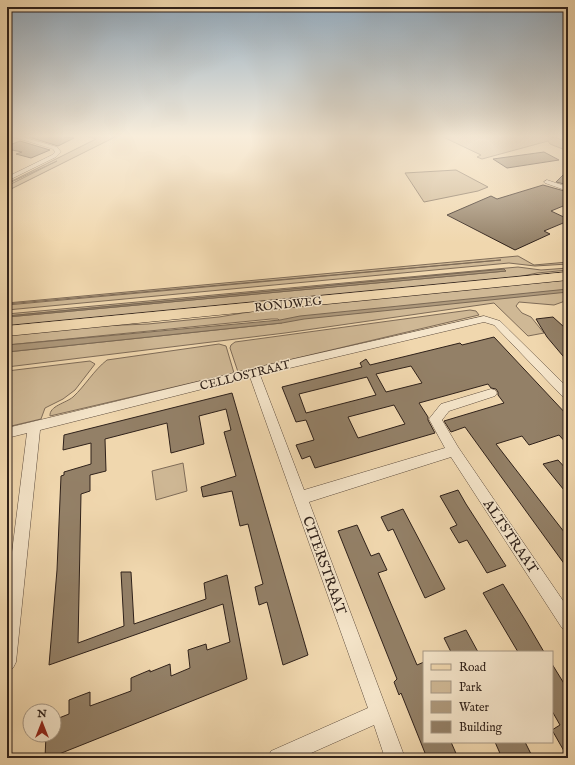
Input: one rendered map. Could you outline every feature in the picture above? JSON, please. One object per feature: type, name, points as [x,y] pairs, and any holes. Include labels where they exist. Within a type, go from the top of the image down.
[{"type":"main road","name":"RONDWEG","points":[[7,331],[568,276]]},
{"type":"street","points":[[7,179],[24,171]]},
{"type":"street","points":[[547,182],[568,188]]},
{"type":"street","name":"CELLOSTRAAT","points":[[7,433],[254,372],[484,319],[497,323],[556,383]]},
{"type":"street","name":"CITERSTRAAT","points":[[254,372],[360,660],[394,758]]},
{"type":"street","points":[[556,383],[568,382]]},
{"type":"street","points":[[556,383],[568,395]]},
{"type":"street","name":"ALTSTRAAT","points":[[492,394],[445,407],[435,419],[454,451],[568,622]]},
{"type":"street","points":[[7,662],[34,426]]},
{"type":"street","points":[[301,498],[454,451]]},
{"type":"street","points":[[278,758],[378,713]]},
{"type":"green space","points":[[33,171],[36,171],[7,184],[7,178],[9,181]]},
{"type":"green space","points":[[38,171],[48,171],[7,191],[7,186]]},
{"type":"green space","points":[[457,171],[488,187],[478,191],[424,202],[405,173]]},
{"type":"green space","points":[[518,256],[534,265],[568,262],[568,264],[535,266],[509,263],[7,310],[7,305],[501,260],[7,303]]},
{"type":"green space","points":[[518,267],[541,270],[568,268],[568,270],[537,273],[518,277],[7,327],[7,317],[506,271],[504,269],[7,316],[7,314]]},
{"type":"green space","points":[[568,280],[568,300],[554,305],[519,302],[516,306],[522,313],[531,317],[544,333],[528,336],[494,303],[285,333],[7,367],[7,352],[282,323],[278,319],[271,319],[7,345],[7,335],[100,326],[148,324],[219,317],[267,309]]},
{"type":"green space","points":[[470,310],[476,311],[479,315],[238,372],[230,348],[235,342]]},
{"type":"green space","points":[[219,344],[226,346],[234,373],[50,416],[50,413],[55,407],[73,397],[98,368],[107,360]]},
{"type":"green space","points":[[90,361],[95,364],[75,390],[63,399],[45,408],[41,419],[7,427],[7,371]]},
{"type":"green space","points":[[183,463],[187,491],[156,500],[152,471]]},
{"type":"water","points":[[504,269],[506,271],[7,317],[7,316]]},
{"type":"water","points":[[568,289],[568,292],[304,319],[282,323],[7,352],[7,345],[280,320],[300,316]]},
{"type":"building","points":[[567,171],[568,171],[568,185],[556,182]]},
{"type":"building","points":[[543,185],[568,192],[568,204],[551,211],[568,219],[568,221],[544,231],[550,234],[515,250],[447,215],[491,196],[497,199]]},
{"type":"building","points":[[553,317],[564,327],[568,326],[568,362],[547,337],[536,319]]},
{"type":"building","points":[[494,337],[568,416],[568,445],[559,435],[529,445],[522,436],[496,444],[568,537],[568,569],[465,427],[451,432],[444,421],[504,403],[498,395],[496,389],[491,388],[488,384],[419,403],[428,417],[428,420],[435,433],[315,468],[310,456],[302,459],[296,445],[314,440],[306,420],[296,422],[282,387],[362,367],[360,363],[366,359],[370,365],[460,343],[462,345]],"holes":[[[411,366],[422,383],[386,392],[376,374]],[[367,377],[376,395],[306,413],[299,394]],[[394,405],[405,424],[358,438],[348,417]]]},
{"type":"building","points":[[232,393],[308,655],[283,665],[267,602],[259,605],[255,587],[263,584],[248,524],[240,526],[232,491],[203,497],[201,487],[236,476],[224,432],[231,430],[226,409],[199,416],[204,444],[171,453],[167,423],[105,439],[106,471],[90,475],[90,491],[81,494],[78,643],[124,626],[121,572],[131,572],[134,624],[206,599],[204,583],[227,575],[247,679],[49,758],[45,758],[46,743],[62,743],[62,717],[69,714],[69,700],[90,692],[90,706],[131,691],[131,678],[150,670],[150,672],[170,664],[171,676],[190,668],[188,650],[206,644],[207,650],[230,642],[223,604],[49,665],[57,570],[61,476],[64,475],[64,472],[91,464],[91,443],[63,450],[64,435]]},
{"type":"building","points":[[558,460],[568,471],[568,495],[543,464]]},
{"type":"building","points":[[458,490],[506,566],[487,573],[467,540],[459,543],[450,528],[457,525],[440,496]]},
{"type":"building","points":[[403,509],[445,589],[425,598],[393,529],[388,531],[381,517]]},
{"type":"building","points":[[357,525],[371,556],[379,553],[387,570],[378,573],[417,665],[423,662],[423,743],[451,743],[458,758],[427,758],[401,693],[399,695],[394,682],[397,679],[338,531]]},
{"type":"building","points":[[503,584],[543,651],[517,651],[483,593]]},
{"type":"building","points":[[466,630],[477,651],[450,651],[444,638]]},
{"type":"building","points":[[553,666],[568,690],[568,758],[553,732],[553,729],[560,725],[553,713]]},
{"type":"building","points":[[495,743],[526,743],[533,758],[502,758]]}]
